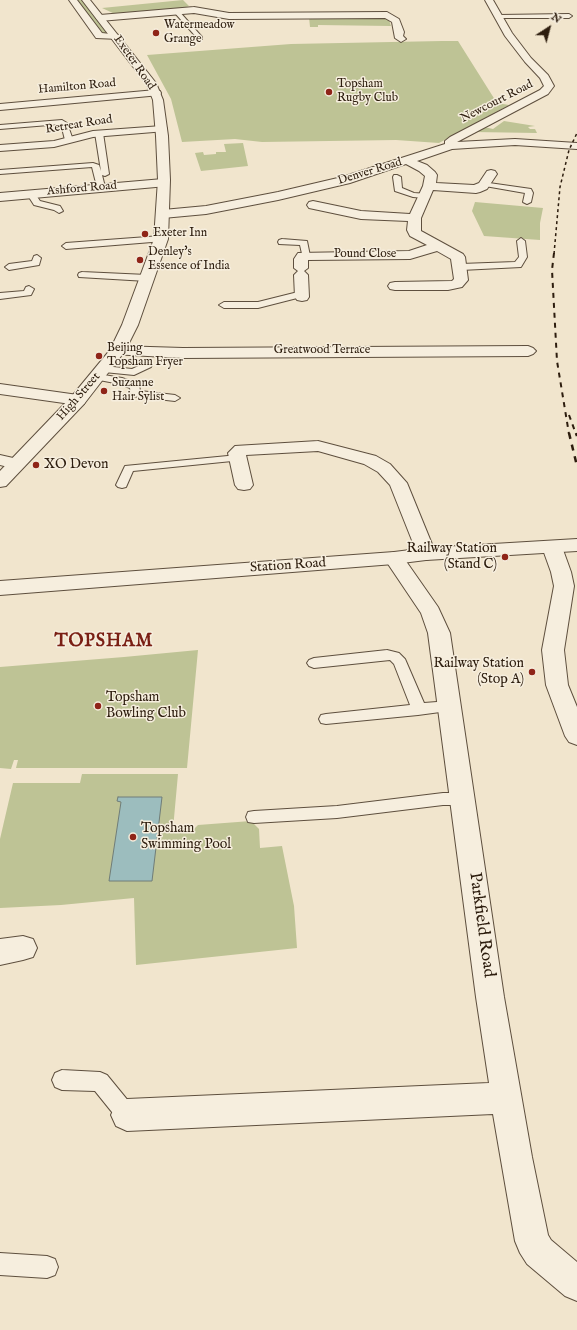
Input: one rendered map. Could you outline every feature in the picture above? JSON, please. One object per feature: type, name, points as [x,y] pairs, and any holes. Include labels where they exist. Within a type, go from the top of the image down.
[{"type":"street","points":[[73,0],[99,36],[116,37]]},
{"type":"street","name":"Exeter Road","points":[[86,0],[139,67],[156,93],[162,129],[163,183]]},
{"type":"street","name":"Newcourt Road","points":[[451,146],[451,142],[454,139],[544,92],[549,86],[544,77],[528,60],[508,34],[489,0]]},
{"type":"street","points":[[388,15],[394,6]]},
{"type":"street","points":[[100,18],[194,10],[229,16],[388,15],[396,21],[394,27],[401,39]]},
{"type":"street","name":"Hamilton Road","points":[[1,106],[156,93]]},
{"type":"street","name":"Retreat Road","points":[[0,148],[54,144],[99,133],[162,129]]},
{"type":"street","name":"Denver Road","points":[[163,214],[206,210],[272,198],[346,180],[451,146],[515,142],[577,146]]},
{"type":"street","points":[[404,290],[448,286],[456,284],[461,280],[461,267],[458,257],[415,233],[416,218],[431,179],[429,172],[407,160]]},
{"type":"street","points":[[426,191],[476,189],[490,175],[507,176]]},
{"type":"street","name":"Ashford Road","points":[[0,197],[101,187],[163,183]]},
{"type":"street","name":"High Street","points":[[0,482],[8,462],[78,400],[117,351],[130,325],[161,239],[163,183]]},
{"type":"street","points":[[313,205],[361,215],[416,218]]},
{"type":"street","name":"Pound Close","points":[[303,266],[410,255],[439,246]]},
{"type":"street","points":[[302,295],[303,266]]},
{"type":"street","name":"Greatwood Terrace","points":[[117,351],[528,351]]},
{"type":"street","points":[[0,389],[78,400]]},
{"type":"street","points":[[244,485],[238,458],[238,453],[241,450],[318,446],[370,460],[384,468],[398,483],[426,554]]},
{"type":"street","name":"Station Road","points":[[0,588],[394,558],[426,554],[577,545]]},
{"type":"street","points":[[552,547],[561,572],[564,586],[553,650],[557,685],[577,736]]},
{"type":"street","name":"Parkfield Road","points":[[394,558],[431,612],[439,633],[442,664],[450,706],[490,997],[516,1157],[532,1240],[539,1252],[577,1284]]},
{"type":"street","points":[[127,1115],[507,1098]]},
{"type":"lane","points":[[176,11],[200,38]]},
{"type":"lane","points":[[499,17],[569,16]]},
{"type":"lane","points":[[0,127],[62,122],[64,123],[69,140]]},
{"type":"lane","points":[[99,133],[105,174]]},
{"type":"lane","points":[[0,172],[93,165],[96,167],[101,187]]},
{"type":"lane","points":[[490,175],[528,191],[530,193],[527,202]]},
{"type":"lane","points":[[397,177],[398,189],[404,192],[426,191]]},
{"type":"lane","points":[[31,194],[37,203],[58,208],[59,211]]},
{"type":"lane","points":[[66,246],[161,239]]},
{"type":"lane","points":[[461,267],[518,265],[523,256],[521,241]]},
{"type":"lane","points":[[282,242],[304,243],[303,266]]},
{"type":"lane","points":[[9,267],[34,264],[36,263],[37,258]]},
{"type":"lane","points":[[82,275],[147,278]]},
{"type":"lane","points":[[0,296],[28,293],[29,289]]},
{"type":"lane","points":[[224,305],[258,304],[302,295]]},
{"type":"lane","points":[[101,373],[134,372],[147,365]]},
{"type":"lane","points":[[101,373],[134,386],[135,394],[175,398]]},
{"type":"lane","points":[[122,485],[129,468],[238,458]]},
{"type":"lane","points":[[314,663],[387,655],[394,656],[400,662],[417,703],[418,710]]},
{"type":"lane","points":[[326,718],[450,706]]},
{"type":"lane","points":[[254,817],[337,812],[443,799],[463,799]]},
{"type":"lane","points":[[62,1080],[100,1082],[127,1115]]},
{"type":"lane","points":[[0,1264],[47,1266]]},
{"type":"green space","points":[[77,0],[82,0],[108,35],[104,36]]},
{"type":"green space","points":[[183,0],[189,6],[183,8],[115,14],[102,8]]},
{"type":"green space","points":[[309,17],[382,17],[389,20],[391,26],[318,25],[318,27],[310,27]]},
{"type":"green space","name":"Topsham Rugby Club","points":[[458,41],[497,103],[509,105],[439,143],[396,140],[262,142],[235,139],[182,142],[171,99],[147,55],[291,44]]},
{"type":"green space","points":[[504,121],[535,126],[528,127],[530,129],[535,129],[537,133],[474,132],[484,127],[493,129]]},
{"type":"green space","points":[[243,143],[248,166],[201,171],[195,153],[203,152],[204,155],[216,154],[216,152],[226,152],[224,144]]},
{"type":"green space","points":[[475,202],[543,208],[540,223],[540,240],[484,236],[472,211]]},
{"type":"green space","name":"Topsham Bowling Club","points":[[198,650],[187,768],[16,768],[18,760],[14,760],[11,769],[0,768],[0,667]]},
{"type":"green space","points":[[82,774],[178,774],[173,829],[194,829],[198,825],[251,821],[259,829],[260,848],[282,846],[294,906],[297,948],[136,965],[134,898],[61,905],[0,908],[0,839],[13,783],[80,783]]},
{"type":"water","points":[[118,797],[162,797],[152,881],[109,881],[121,802],[117,801]]},
{"type":"railway","points":[[554,254],[560,187],[569,150],[577,133]]},
{"type":"railway","points":[[554,253],[552,270],[557,361],[569,434]]},
{"type":"railway","points":[[569,415],[576,434]]},
{"type":"railway","points":[[569,433],[577,466]]},
{"type":"place","name":"Watermeadow Grange","points":[[156,33]]},
{"type":"place","name":"Topsham Rugby Club","points":[[329,92]]},
{"type":"place","name":"Exeter Inn","points":[[145,234]]},
{"type":"place","name":"Denley's Essence of India","points":[[140,260]]},
{"type":"place","name":"Beijing Topsham Fryer","points":[[99,356]]},
{"type":"place","name":"Suzanne Hair Sylist","points":[[104,391]]},
{"type":"place","name":"XO Devon","points":[[36,465]]},
{"type":"place","name":"Railway Station (Stand C)","points":[[505,557]]},
{"type":"place","name":"Railway Station (Stop A)","points":[[532,672]]},
{"type":"place","name":"Topsham Bowling Club","points":[[98,706]]},
{"type":"place","name":"Topsham Swimming Pool","points":[[133,837]]},
{"type":"district","name":"TOPSHAM","points":[[104,642]]}]
